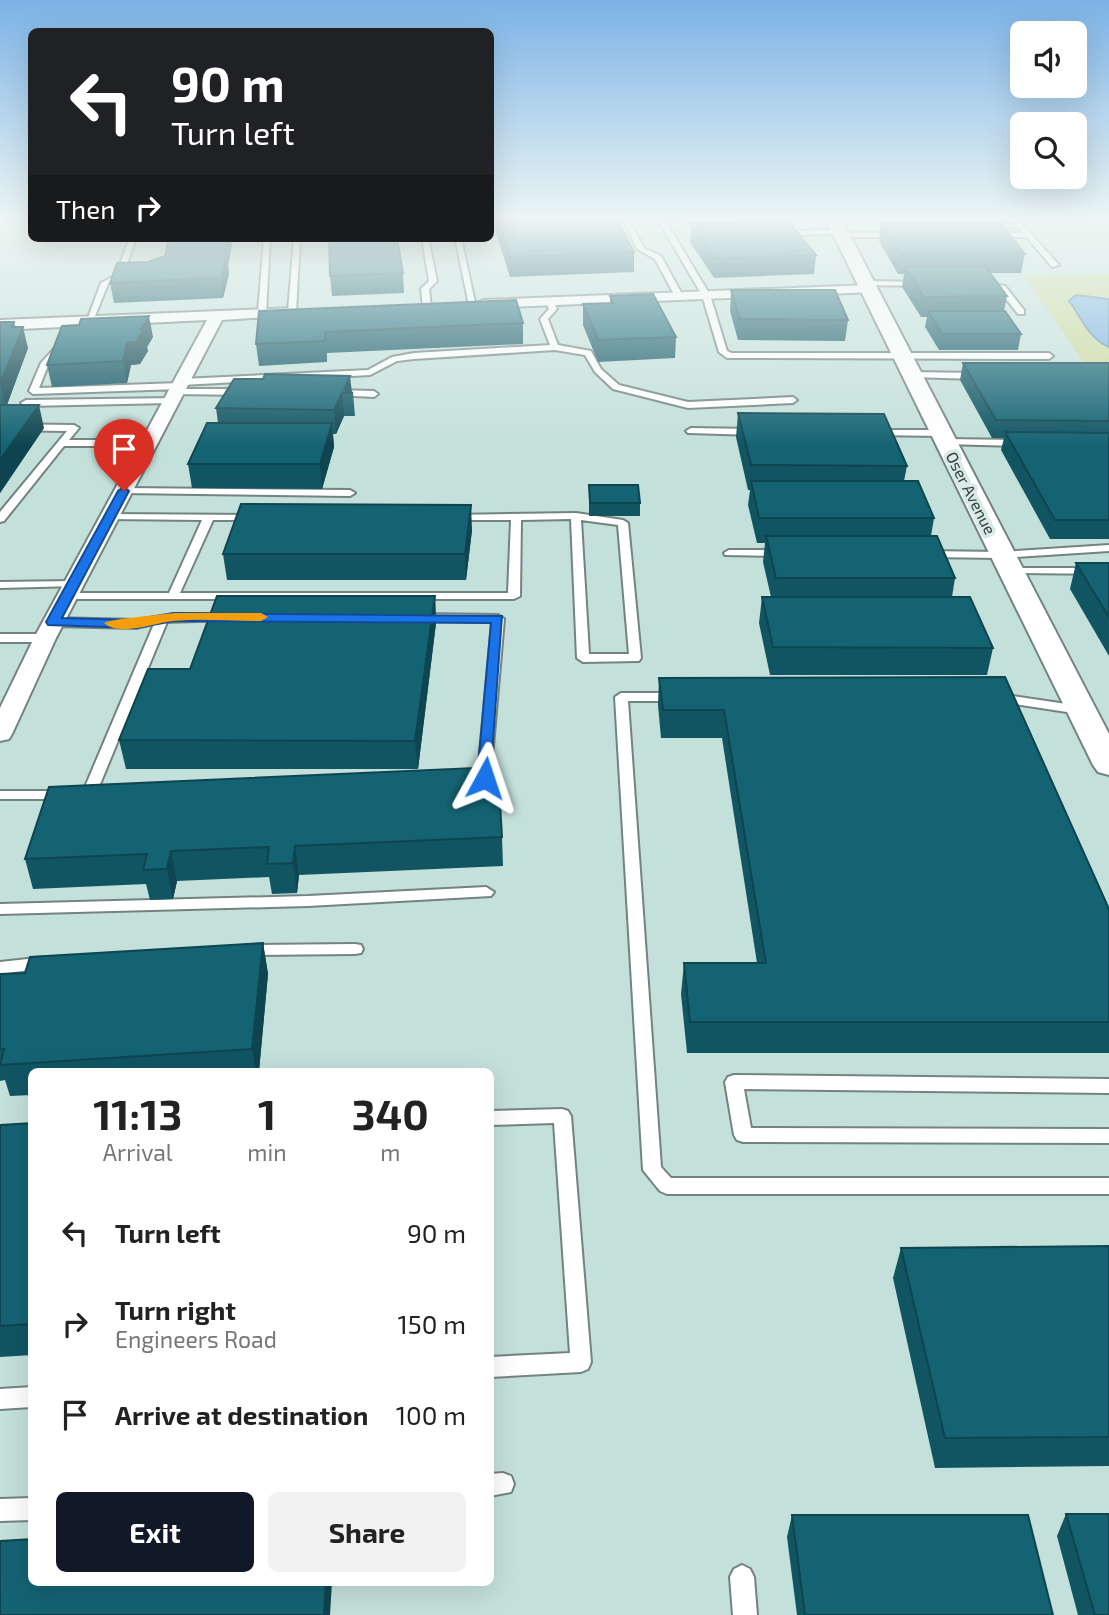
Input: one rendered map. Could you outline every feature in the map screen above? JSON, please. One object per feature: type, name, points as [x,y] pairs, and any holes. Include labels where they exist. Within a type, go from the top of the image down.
[{"type":"street","points":[[468,305],[696,295]]},
{"type":"street","name":"Oser Avenue","points":[[873,295],[1109,765]]},
{"type":"street","points":[[0,325],[299,312]]},
{"type":"street","points":[[0,734],[49,630],[217,315]]},
{"type":"lane","points":[[98,295],[82,321],[46,363],[33,391],[177,390],[255,393]]},
{"type":"lane","points":[[262,313],[263,295]]},
{"type":"lane","points":[[299,295],[299,312]]},
{"type":"lane","points":[[426,295],[427,307]]},
{"type":"lane","points":[[467,295],[468,305]]},
{"type":"lane","points":[[706,295],[723,352],[730,356],[908,366],[986,376]]},
{"type":"lane","points":[[1008,295],[1021,312]]},
{"type":"lane","points":[[550,302],[553,309],[544,319],[555,347]]},
{"type":"lane","points":[[26,402],[370,372],[395,359],[414,356],[555,347],[588,353],[598,370],[617,387],[688,405],[793,400]]},
{"type":"lane","points":[[908,366],[1049,356]]},
{"type":"lane","points":[[321,393],[374,394]]},
{"type":"lane","points":[[0,427],[74,428],[0,519]]},
{"type":"lane","points":[[691,431],[773,432]]},
{"type":"lane","points":[[867,433],[1028,443]]},
{"type":"lane","points":[[61,443],[149,443]]},
{"type":"lane","points":[[124,491],[350,493]]},
{"type":"lane","points":[[446,517],[576,516],[623,523],[635,657],[583,658],[576,516]]},
{"type":"lane","points":[[110,517],[265,517]]},
{"type":"lane","points":[[173,596],[209,517]]},
{"type":"lane","points":[[0,584],[173,596],[514,596],[516,517]]},
{"type":"lane","points":[[1006,563],[1109,548]]},
{"type":"lane","points":[[729,553],[797,553]]},
{"type":"lane","points":[[906,554],[1109,571]]},
{"type":"lane","points":[[0,638],[49,630],[162,620],[241,617]]},
{"type":"lane","points":[[403,618],[498,619],[485,778],[458,779]]},
{"type":"lane","points":[[89,794],[162,620]]},
{"type":"lane","points":[[690,697],[621,697],[652,1170],[667,1186],[1109,1186]]},
{"type":"lane","points":[[977,697],[1080,710]]},
{"type":"lane","points":[[0,795],[109,794]]},
{"type":"lane","points":[[0,909],[308,901],[486,892]]},
{"type":"lane","points":[[236,950],[355,949]]},
{"type":"lane","points":[[0,968],[61,961]]},
{"type":"lane","points":[[1109,1086],[734,1082],[743,1135],[1109,1136]]},
{"type":"lane","points":[[494,1118],[562,1116],[581,1362],[494,1367]]},
{"type":"lane","points":[[0,1399],[28,1397]]},
{"type":"lane","points":[[0,1510],[28,1509]]},
{"type":"lane","points":[[742,1577],[745,1615]]},
{"type":"shaded area","points":[[0,295],[1109,295],[1109,1615],[0,1615]]},
{"type":"green space","points":[[1037,295],[1109,295],[1109,299],[1102,296],[1070,301],[1095,341],[1109,347],[1109,369],[1088,369]]},
{"type":"water","points":[[1076,295],[1109,299],[1109,347],[1091,333],[1069,301]]},
{"type":"building","points":[[654,295],[676,337],[598,340],[583,304],[613,303],[610,296]]},
{"type":"building","points":[[733,295],[837,295],[848,320],[740,319]]},
{"type":"building","points":[[923,295],[1007,296],[924,297]]},
{"type":"building","points":[[516,300],[523,323],[325,332],[325,341],[256,344],[259,311]]},
{"type":"building","points":[[928,311],[1005,311],[1021,334],[942,334]]},
{"type":"building","points":[[149,316],[136,342],[127,343],[123,361],[47,365],[62,326],[79,325],[81,319]]},
{"type":"building","points":[[0,322],[14,322],[12,327],[23,327],[0,384]]},
{"type":"building","points":[[963,363],[1109,363],[1109,421],[996,420]]},
{"type":"building","points":[[265,374],[350,376],[344,390],[353,393],[342,393],[334,410],[216,408],[234,379],[263,379]]},
{"type":"building","points":[[0,405],[39,405],[0,460]]},
{"type":"building","points":[[738,413],[884,414],[907,466],[751,465]]},
{"type":"building","points":[[207,423],[332,423],[320,464],[188,464]]},
{"type":"building","points":[[1005,432],[1109,433],[1109,520],[1055,520]]},
{"type":"building","points":[[751,481],[918,481],[934,518],[759,518]]},
{"type":"building","points":[[589,485],[638,485],[640,503],[590,503]]},
{"type":"building","points":[[241,504],[471,505],[465,554],[223,554]]},
{"type":"building","points":[[766,536],[937,536],[955,578],[776,578]]},
{"type":"building","points":[[1076,563],[1109,563],[1109,617]]},
{"type":"building","points":[[217,596],[435,596],[415,741],[119,740],[148,669],[190,669]]},
{"type":"building","points":[[762,597],[970,597],[993,648],[773,647]]},
{"type":"building","points":[[1005,677],[1109,909],[1109,1022],[690,1022],[684,963],[766,963],[724,710],[663,710],[659,678]]},
{"type":"building","points":[[498,767],[502,837],[295,846],[293,863],[267,864],[269,847],[171,851],[167,869],[143,870],[147,854],[25,859],[49,787]]},
{"type":"building","points":[[263,943],[252,1049],[0,1065],[4,1049],[0,1049],[0,974],[25,973],[30,957]]},
{"type":"building","points":[[28,1123],[28,1324],[0,1326],[0,1125]]},
{"type":"building","points":[[1109,1246],[1109,1437],[945,1438],[901,1248]]},
{"type":"building","points":[[1066,1514],[1109,1514],[1109,1615],[1095,1615]]},
{"type":"building","points":[[792,1515],[1028,1515],[1053,1615],[805,1615]]},
{"type":"building","points":[[28,1539],[28,1586],[326,1586],[324,1615],[0,1615],[0,1541]]},
{"type":"slow traffic","points":[[111,623],[136,624],[174,617],[261,617]]},
{"type":"route","points":[[124,491],[53,622],[136,624],[174,617],[498,619],[485,778]]}]
